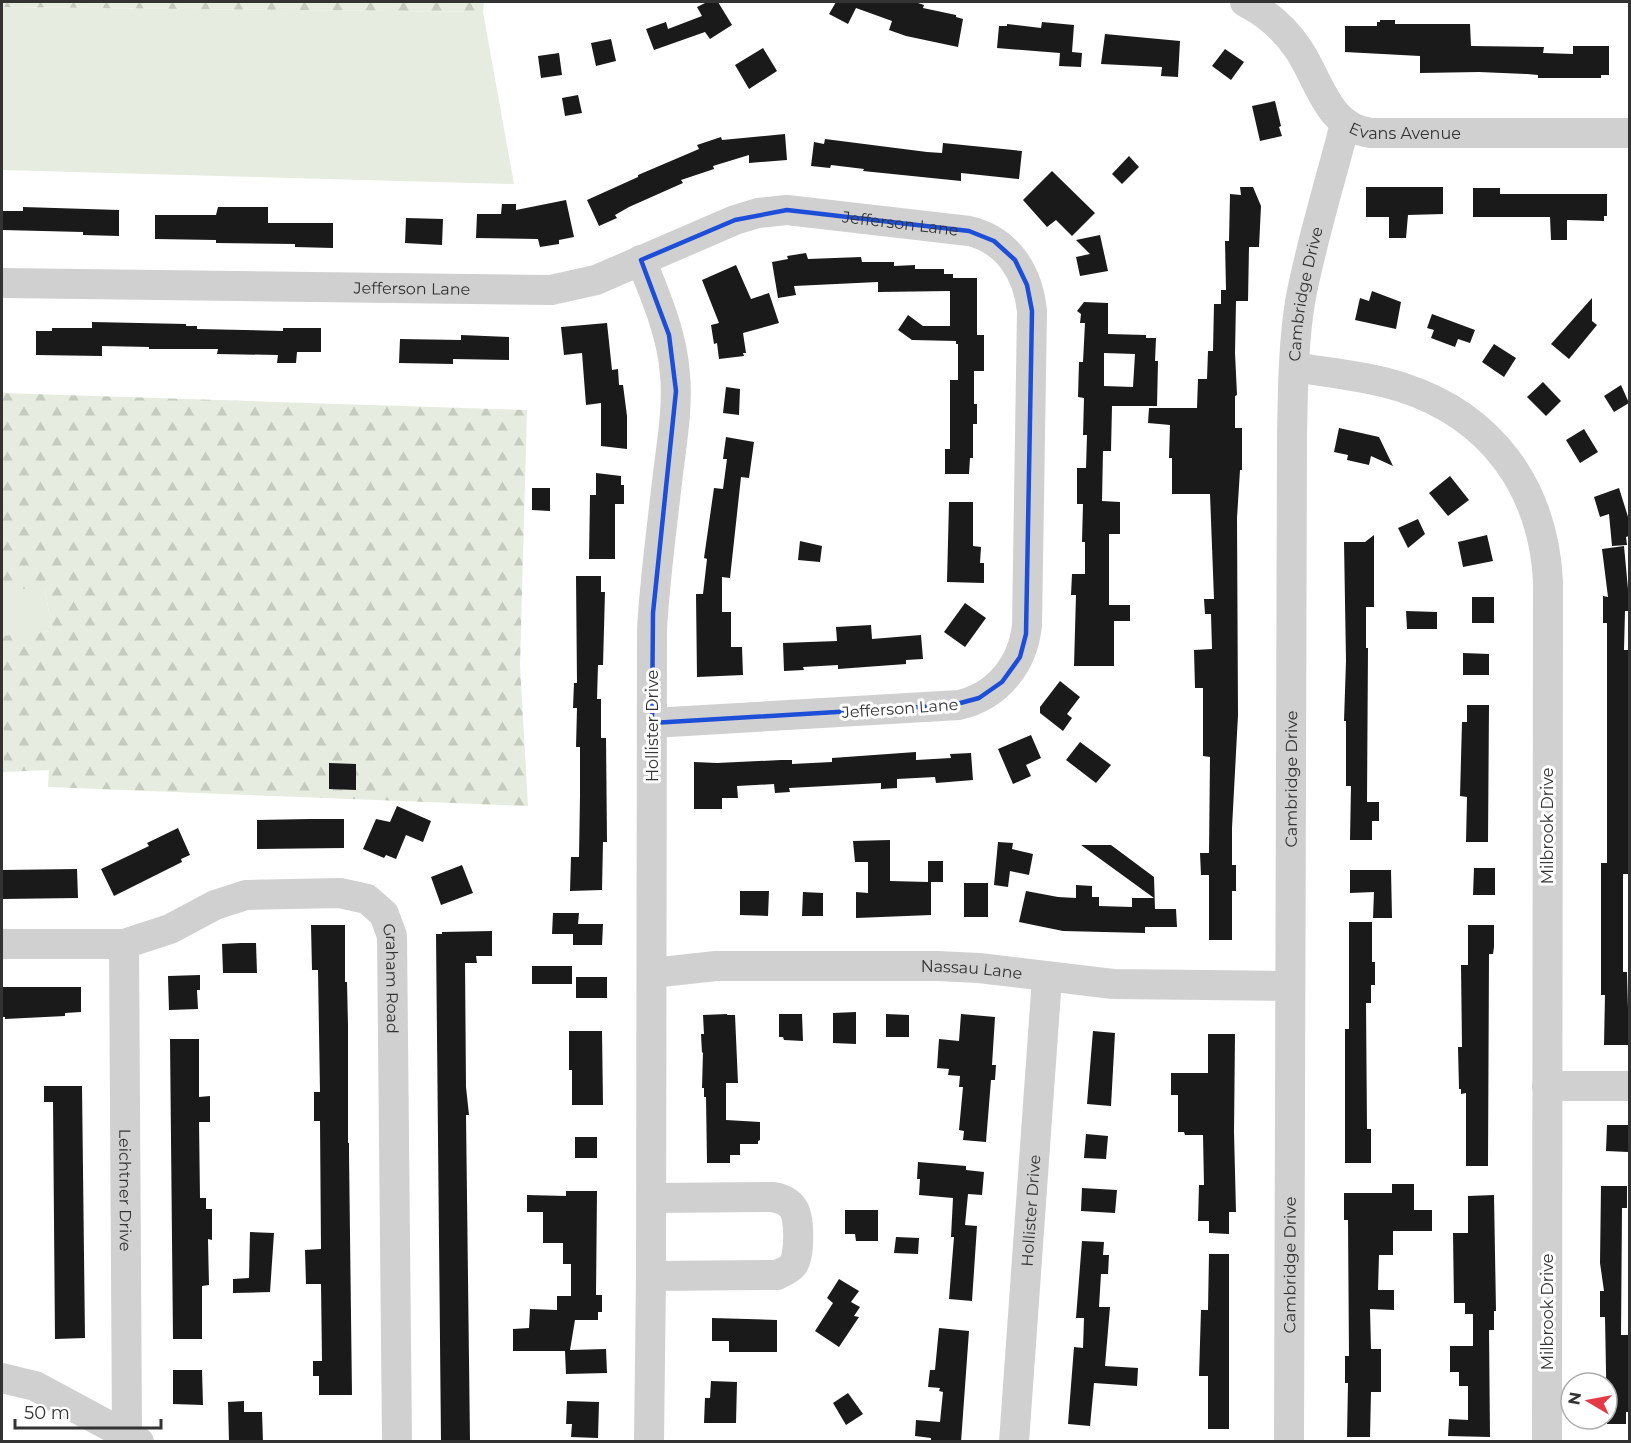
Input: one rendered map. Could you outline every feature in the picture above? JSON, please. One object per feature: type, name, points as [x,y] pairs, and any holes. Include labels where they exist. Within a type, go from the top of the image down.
[{"type":"street","name":"Evans Avenue","points":[[1245,2],[1265,14],[1287,35],[1305,60],[1328,104],[1345,124],[1356,130],[1629,134]]},
{"type":"street","name":"Cambridge Drive","points":[[1289,1442],[1294,367],[1305,279],[1345,124]]},
{"type":"street","name":"Jefferson Lane","points":[[2,283],[537,291],[586,283],[725,224],[746,216],[772,211],[799,211],[969,231],[994,241],[1015,260],[1027,285],[1032,311],[1027,625],[1020,657],[1002,682],[979,698],[953,705],[652,723]]},
{"type":"street","name":"Hollister Drive","points":[[641,260],[669,335],[676,391],[653,613],[652,1198],[649,1442]]},
{"type":"street","name":"Milbrook Drive","points":[[1294,367],[1391,384],[1421,394],[1454,411],[1481,432],[1505,457],[1523,485],[1536,515],[1545,548],[1548,582],[1547,1442]]},
{"type":"street","name":"Graham Road","points":[[2,944],[124,944],[170,929],[215,905],[246,895],[340,893],[368,899],[384,914],[392,936],[397,1442]]},
{"type":"street","name":"Leichtner Drive","points":[[124,944],[133,1438]]},
{"type":"street","name":"Nassau Lane","points":[[652,973],[716,966],[938,966],[979,968],[1047,978],[1113,984],[1290,986]]},
{"type":"street","name":"Hollister Drive","points":[[1014,1442],[1047,978]]},
{"type":"street","points":[[1547,1086],[1629,1086]]},
{"type":"street","points":[[651,1276],[777,1275],[793,1265],[798,1251],[797,1216],[791,1206],[782,1199],[772,1197],[652,1198]]},
{"type":"street","points":[[2,1378],[35,1386],[133,1438]]},
{"type":"highlighted area","points":[[787,210],[969,231],[994,241],[1015,260],[1027,285],[1032,311],[1026,634],[1020,657],[1002,682],[979,698],[953,705],[652,723],[653,613],[676,391],[669,335],[641,260],[735,220]]},
{"type":"green space","points":[[2,2],[484,2],[483,12],[2,7]]},
{"type":"green space","points":[[2,7],[483,12],[514,184],[2,170]]},
{"type":"green space","points":[[2,393],[527,410],[520,666],[528,806],[48,787],[49,770],[4,772],[3,636],[52,631],[45,589],[2,589]]},
{"type":"green space","points":[[2,589],[45,589],[52,631],[3,637],[4,772],[2,773]]},
{"type":"building","points":[[707,2],[718,2],[732,25],[710,39],[705,32],[654,50],[646,29],[666,22],[668,29],[702,16],[697,7]]},
{"type":"building","points":[[836,2],[915,2],[924,5],[923,8],[956,15],[963,19],[958,47],[889,30],[892,21],[856,8],[848,24],[829,14]]},
{"type":"building","points":[[1380,20],[1395,20],[1395,24],[1470,24],[1471,46],[1544,47],[1543,53],[1573,54],[1573,46],[1609,46],[1609,75],[1601,75],[1601,78],[1538,78],[1538,75],[1527,74],[1420,73],[1420,56],[1345,52],[1345,26],[1377,26]]},
{"type":"building","points":[[1042,22],[1074,25],[1072,52],[1082,53],[1081,67],[1059,66],[1060,53],[997,48],[999,26],[1007,26],[1007,24],[1041,28]]},
{"type":"building","points":[[1105,34],[1180,41],[1178,77],[1161,76],[1162,67],[1101,64]]},
{"type":"building","points":[[611,39],[616,61],[596,66],[591,43]]},
{"type":"building","points":[[763,48],[777,71],[749,89],[735,65]]},
{"type":"building","points":[[1225,49],[1244,62],[1231,80],[1212,66]]},
{"type":"building","points":[[559,53],[562,75],[541,78],[538,56]]},
{"type":"building","points":[[578,95],[582,113],[565,116],[562,98]]},
{"type":"building","points":[[1275,101],[1282,136],[1260,141],[1252,106]]},
{"type":"building","points":[[785,134],[787,160],[749,163],[749,155],[713,166],[714,169],[681,180],[683,183],[629,207],[615,215],[617,218],[599,226],[587,200],[699,149],[697,145],[721,137],[722,140]]},
{"type":"building","points":[[825,139],[942,153],[943,143],[1022,151],[1019,179],[961,173],[961,181],[863,171],[864,169],[831,165],[830,168],[811,166],[814,142],[824,144]]},
{"type":"building","points":[[1129,156],[1139,167],[1122,184],[1112,174]]},
{"type":"building","points":[[1052,171],[1095,213],[1072,236],[1056,220],[1047,227],[1023,200]]},
{"type":"building","points":[[1240,187],[1253,187],[1261,206],[1259,247],[1249,247],[1248,301],[1236,301],[1235,428],[1242,428],[1242,470],[1240,470],[1237,518],[1238,715],[1232,828],[1232,865],[1236,865],[1236,891],[1232,891],[1232,940],[1209,940],[1209,875],[1201,875],[1200,853],[1209,853],[1210,757],[1203,756],[1203,688],[1195,688],[1194,650],[1212,649],[1211,614],[1205,614],[1204,599],[1214,599],[1210,494],[1172,494],[1172,458],[1169,458],[1170,425],[1148,423],[1149,408],[1197,408],[1198,379],[1207,379],[1208,351],[1213,351],[1214,304],[1221,304],[1221,290],[1226,290],[1225,241],[1229,241],[1230,194],[1241,195]]},
{"type":"building","points":[[1366,187],[1443,187],[1443,214],[1408,215],[1406,238],[1389,238],[1389,217],[1366,217]]},
{"type":"building","points":[[1473,188],[1500,188],[1500,194],[1607,194],[1607,216],[1604,216],[1604,221],[1567,220],[1567,240],[1551,240],[1550,217],[1473,217]]},
{"type":"building","points":[[566,200],[574,237],[559,240],[559,244],[540,247],[538,239],[476,238],[477,214],[501,214],[502,204],[516,204],[516,210]]},
{"type":"building","points":[[23,207],[119,210],[119,236],[83,235],[83,232],[2,230],[2,211],[23,211]]},
{"type":"building","points":[[218,207],[268,207],[268,223],[333,223],[333,248],[295,247],[295,244],[216,243],[216,240],[155,239],[155,215],[216,215]]},
{"type":"building","points":[[406,218],[443,219],[442,245],[405,243]]},
{"type":"building","points":[[1100,235],[1108,271],[1080,276],[1076,257],[1090,254],[1076,240]]},
{"type":"building","points":[[806,253],[808,259],[861,257],[862,262],[894,262],[894,266],[915,265],[915,269],[944,269],[944,274],[953,274],[953,278],[977,278],[977,335],[984,335],[984,371],[974,371],[974,404],[977,404],[977,424],[973,424],[973,458],[970,458],[969,474],[945,474],[945,449],[950,449],[950,380],[958,380],[958,344],[956,341],[912,340],[898,330],[908,315],[923,326],[950,326],[950,291],[878,292],[878,282],[794,286],[796,295],[778,298],[772,262],[788,259],[787,256]]},
{"type":"building","points":[[736,265],[751,299],[769,293],[779,323],[743,333],[746,353],[743,353],[744,356],[719,359],[711,325],[719,323],[702,280]]},
{"type":"building","points":[[1372,291],[1401,302],[1396,329],[1355,320],[1360,298],[1369,301]]},
{"type":"building","points":[[1592,298],[1592,321],[1597,325],[1569,359],[1551,344]]},
{"type":"building","points":[[1084,302],[1108,303],[1108,334],[1146,335],[1146,338],[1156,338],[1157,406],[1112,406],[1111,451],[1103,451],[1102,501],[1120,502],[1120,534],[1109,534],[1109,605],[1130,605],[1130,621],[1114,621],[1114,666],[1074,666],[1076,595],[1071,595],[1072,574],[1085,574],[1085,542],[1082,542],[1083,504],[1077,504],[1077,468],[1086,468],[1087,435],[1083,435],[1084,398],[1078,397],[1079,362],[1083,362],[1085,323],[1080,323],[1081,314],[1077,311]],"holes":[[[1104,353],[1135,354],[1133,387],[1104,386]]]},
{"type":"building","points":[[1432,314],[1475,330],[1470,343],[1458,339],[1455,347],[1431,338],[1434,330],[1427,328]]},
{"type":"building","points":[[92,322],[186,324],[186,326],[197,326],[197,329],[283,331],[283,328],[321,328],[321,352],[297,352],[296,363],[277,363],[278,355],[217,354],[218,349],[102,346],[102,356],[36,355],[36,331],[52,331],[52,328],[92,328]]},
{"type":"building","points":[[607,323],[612,370],[618,369],[619,385],[623,385],[627,416],[627,449],[601,446],[601,403],[586,405],[582,353],[564,355],[561,327]]},
{"type":"building","points":[[461,335],[509,337],[509,360],[453,359],[453,364],[399,363],[400,339],[461,340]]},
{"type":"building","points":[[1494,344],[1516,358],[1504,377],[1482,362]]},
{"type":"building","points":[[1543,382],[1561,401],[1546,416],[1527,397]]},
{"type":"building","points":[[1621,385],[1629,403],[1614,412],[1604,396]]},
{"type":"building","points":[[726,387],[740,389],[739,415],[723,413]]},
{"type":"building","points":[[1339,428],[1379,437],[1393,466],[1371,456],[1369,465],[1347,460],[1348,455],[1334,452]]},
{"type":"building","points":[[1584,429],[1598,452],[1580,463],[1566,440]]},
{"type":"building","points":[[726,437],[754,442],[749,478],[741,477],[730,578],[722,577],[722,612],[731,612],[731,647],[742,647],[743,675],[697,677],[696,594],[703,594],[707,559],[704,558],[714,488],[723,489],[727,459],[723,459]]},
{"type":"building","points":[[596,473],[621,476],[621,485],[624,485],[624,504],[615,504],[615,559],[589,559],[590,495],[596,495]]},
{"type":"building","points":[[1450,476],[1469,500],[1448,516],[1429,493]]},
{"type":"building","points":[[532,488],[550,488],[550,511],[532,510]]},
{"type":"building","points":[[1619,488],[1629,520],[1629,536],[1626,537],[1627,545],[1612,546],[1609,514],[1600,517],[1594,497]]},
{"type":"building","points":[[949,502],[973,502],[973,546],[981,547],[980,563],[984,563],[984,583],[947,582]]},
{"type":"building","points":[[1418,519],[1425,534],[1408,548],[1398,528]]},
{"type":"building","points":[[1374,535],[1374,607],[1366,607],[1367,802],[1379,802],[1379,821],[1372,821],[1372,840],[1350,840],[1351,786],[1346,786],[1346,721],[1344,721],[1346,661],[1344,542],[1365,542]]},
{"type":"building","points":[[1487,535],[1493,561],[1463,567],[1458,542]]},
{"type":"building","points":[[800,541],[822,546],[820,562],[798,560]]},
{"type":"building","points":[[1624,546],[1629,600],[1629,611],[1625,611],[1624,650],[1629,650],[1629,874],[1623,874],[1623,972],[1627,972],[1629,1045],[1604,1045],[1605,995],[1601,995],[1601,863],[1607,863],[1607,623],[1603,623],[1603,596],[1608,597],[1602,549]]},
{"type":"building","points":[[576,576],[601,576],[601,592],[605,592],[603,665],[598,665],[597,699],[601,699],[601,738],[606,738],[607,842],[603,842],[602,890],[570,891],[571,857],[579,857],[580,747],[576,747],[577,708],[573,708],[574,683],[577,683]]},
{"type":"building","points":[[1472,597],[1494,597],[1494,623],[1472,623]]},
{"type":"building","points":[[965,603],[986,618],[965,647],[944,632]]},
{"type":"building","points":[[1406,611],[1437,612],[1437,629],[1407,629]]},
{"type":"building","points":[[871,625],[872,639],[921,635],[923,659],[906,660],[906,664],[838,669],[838,665],[803,667],[804,670],[784,671],[783,643],[837,641],[836,627]]},
{"type":"building","points":[[1463,653],[1489,654],[1489,675],[1463,675]]},
{"type":"building","points":[[1060,681],[1080,697],[1067,714],[1072,718],[1063,731],[1040,713],[1040,707]]},
{"type":"building","points":[[1467,705],[1489,705],[1488,842],[1466,842],[1467,797],[1460,796],[1462,722],[1467,722]]},
{"type":"building","points":[[1031,735],[1041,758],[1026,765],[1031,776],[1013,784],[998,749]]},
{"type":"building","points":[[1080,742],[1111,765],[1096,783],[1066,760]]},
{"type":"building","points":[[916,752],[916,760],[951,758],[950,754],[971,753],[973,780],[936,783],[935,777],[897,779],[897,788],[881,789],[881,783],[789,788],[790,792],[775,793],[774,784],[737,786],[738,798],[722,798],[722,809],[694,809],[694,762],[792,760],[792,764],[832,762],[832,758]]},
{"type":"building","points":[[329,763],[356,764],[356,790],[329,789]]},
{"type":"building","points":[[397,806],[431,821],[423,842],[406,835],[396,859],[386,855],[384,858],[363,849],[376,819],[390,822]]},
{"type":"building","points":[[344,819],[344,848],[257,849],[257,820]]},
{"type":"building","points":[[178,828],[190,855],[181,859],[182,862],[114,896],[101,869],[149,846],[147,843]]},
{"type":"building","points":[[890,840],[890,881],[928,882],[928,861],[943,861],[943,882],[931,882],[931,915],[856,918],[856,892],[868,893],[868,862],[855,862],[853,841]]},
{"type":"building","points":[[998,842],[1013,843],[1012,849],[1033,854],[1029,875],[1010,871],[1008,887],[994,885]]},
{"type":"building","points":[[1081,845],[1111,845],[1154,877],[1155,909],[1176,909],[1177,927],[1145,927],[1145,933],[1063,931],[1019,922],[1026,891],[1076,898],[1076,885],[1092,886],[1092,897],[1099,897],[1099,906],[1132,907],[1132,898],[1154,898]]},
{"type":"building","points":[[462,865],[473,893],[441,905],[431,877]]},
{"type":"building","points":[[1474,868],[1495,868],[1495,895],[1473,895]]},
{"type":"building","points":[[77,869],[78,898],[2,899],[2,870]]},
{"type":"building","points":[[1350,870],[1391,870],[1392,918],[1373,918],[1374,892],[1350,893]]},
{"type":"building","points":[[964,883],[988,883],[988,917],[964,917]]},
{"type":"building","points":[[740,891],[769,891],[768,916],[740,915]]},
{"type":"building","points":[[803,892],[823,893],[823,916],[802,916]]},
{"type":"building","points":[[553,913],[579,913],[578,924],[603,924],[602,945],[573,945],[573,934],[552,934]]},
{"type":"building","points":[[1349,922],[1372,922],[1372,962],[1375,962],[1375,985],[1371,985],[1371,1003],[1366,1003],[1367,1129],[1371,1129],[1371,1163],[1345,1163],[1345,1029],[1349,1029]]},
{"type":"building","points":[[311,925],[345,925],[352,1395],[319,1395],[319,1376],[313,1376],[313,1361],[322,1361],[321,1284],[306,1284],[305,1250],[321,1249],[320,1121],[314,1121],[314,1092],[320,1092],[318,970],[312,970]]},
{"type":"building","points":[[1468,925],[1494,925],[1493,954],[1489,954],[1488,1166],[1466,1166],[1466,1093],[1461,1094],[1461,1089],[1459,1089],[1458,1047],[1462,1047],[1461,965],[1468,965]]},
{"type":"building","points":[[492,931],[492,956],[476,956],[477,963],[465,963],[466,1087],[469,1115],[466,1115],[470,1441],[441,1442],[436,934]]},
{"type":"building","points":[[256,943],[257,973],[223,973],[222,944]]},
{"type":"building","points":[[532,966],[572,966],[572,984],[532,984]]},
{"type":"building","points":[[200,975],[200,990],[197,990],[198,1009],[169,1010],[168,976]]},
{"type":"building","points":[[576,977],[607,977],[607,998],[576,998]]},
{"type":"building","points":[[2,987],[81,987],[81,1012],[65,1013],[65,1016],[5,1019],[2,1017]]},
{"type":"building","points":[[856,1012],[856,1044],[833,1043],[833,1013]]},
{"type":"building","points":[[779,1014],[802,1014],[803,1041],[784,1040],[783,1037],[779,1037]]},
{"type":"building","points":[[886,1014],[909,1015],[909,1037],[886,1037]]},
{"type":"building","points":[[961,1014],[995,1017],[992,1065],[996,1065],[995,1080],[991,1080],[986,1142],[963,1140],[964,1131],[959,1130],[963,1087],[959,1087],[960,1076],[948,1075],[949,1069],[937,1068],[939,1039],[959,1041]]},
{"type":"building","points":[[703,1015],[735,1015],[738,1083],[726,1083],[726,1120],[760,1122],[760,1140],[758,1144],[740,1144],[740,1155],[730,1155],[730,1163],[707,1163],[706,1097],[704,1097],[704,1088],[702,1088]]},
{"type":"building","points":[[569,1031],[602,1031],[603,1105],[572,1105]]},
{"type":"building","points":[[1093,1031],[1115,1033],[1111,1106],[1087,1104]]},
{"type":"building","points":[[1208,1034],[1235,1034],[1236,1212],[1229,1212],[1229,1234],[1209,1233],[1209,1221],[1198,1221],[1199,1185],[1204,1185],[1203,1135],[1185,1135],[1184,1132],[1178,1132],[1178,1095],[1171,1095],[1171,1073],[1208,1073]]},
{"type":"building","points":[[170,1039],[199,1039],[199,1097],[210,1096],[210,1122],[199,1122],[200,1198],[206,1198],[206,1209],[212,1209],[212,1240],[208,1239],[209,1285],[202,1286],[202,1339],[173,1339]]},
{"type":"building","points":[[44,1086],[82,1086],[85,1338],[55,1339],[53,1102],[44,1102]]},
{"type":"building","points":[[1607,1125],[1628,1125],[1628,1152],[1606,1151]]},
{"type":"building","points":[[1086,1134],[1108,1136],[1106,1159],[1084,1158]]},
{"type":"building","points":[[575,1137],[597,1137],[597,1158],[575,1158]]},
{"type":"building","points":[[918,1162],[966,1166],[966,1170],[984,1172],[982,1195],[968,1194],[965,1225],[977,1226],[972,1301],[949,1299],[954,1237],[951,1237],[953,1198],[919,1195]]},
{"type":"building","points":[[1392,1184],[1414,1184],[1414,1210],[1432,1210],[1432,1231],[1393,1231],[1393,1255],[1379,1255],[1378,1290],[1394,1290],[1394,1310],[1370,1309],[1371,1349],[1381,1349],[1381,1392],[1371,1392],[1370,1437],[1347,1437],[1348,1383],[1345,1383],[1345,1356],[1349,1356],[1348,1220],[1344,1220],[1344,1193],[1392,1193]]},
{"type":"building","points":[[1601,1186],[1627,1186],[1627,1208],[1622,1208],[1621,1335],[1629,1335],[1629,1412],[1626,1412],[1626,1424],[1619,1424],[1619,1371],[1606,1371],[1605,1317],[1600,1317],[1600,1291],[1604,1291],[1600,1263]]},
{"type":"building","points":[[1082,1188],[1117,1190],[1115,1213],[1081,1211]]},
{"type":"building","points":[[566,1191],[597,1191],[596,1295],[602,1295],[602,1312],[598,1312],[598,1320],[575,1320],[570,1350],[606,1349],[607,1373],[566,1374],[565,1351],[513,1351],[513,1329],[529,1328],[530,1309],[557,1310],[557,1296],[571,1296],[571,1264],[563,1264],[563,1243],[543,1243],[543,1212],[527,1212],[527,1195],[566,1196]]},
{"type":"building","points":[[1494,1195],[1496,1311],[1494,1311],[1494,1330],[1489,1330],[1490,1437],[1448,1436],[1449,1419],[1468,1420],[1468,1386],[1459,1386],[1459,1372],[1450,1372],[1450,1346],[1473,1346],[1473,1314],[1465,1314],[1465,1303],[1454,1303],[1453,1233],[1468,1233],[1468,1196]]},
{"type":"building","points":[[845,1210],[878,1210],[878,1241],[856,1241],[855,1234],[845,1234]]},
{"type":"building","points":[[250,1232],[274,1233],[270,1292],[233,1293],[233,1279],[249,1278]]},
{"type":"building","points":[[896,1237],[919,1238],[918,1254],[894,1253]]},
{"type":"building","points":[[1082,1241],[1104,1242],[1103,1255],[1109,1255],[1108,1274],[1101,1274],[1099,1307],[1110,1307],[1105,1366],[1138,1368],[1137,1386],[1094,1383],[1090,1426],[1068,1424],[1074,1347],[1083,1348],[1084,1318],[1076,1318]]},
{"type":"building","points":[[1209,1254],[1229,1254],[1229,1429],[1208,1429],[1208,1376],[1199,1376],[1201,1310],[1208,1310]]},
{"type":"building","points":[[839,1279],[859,1291],[851,1302],[860,1307],[854,1316],[859,1317],[839,1347],[815,1331],[833,1303],[827,1298]]},
{"type":"building","points":[[712,1318],[777,1320],[777,1352],[729,1352],[729,1341],[712,1341]]},
{"type":"building","points":[[939,1328],[969,1331],[961,1442],[931,1442],[931,1438],[915,1436],[916,1420],[940,1422],[943,1392],[939,1391],[940,1388],[928,1387],[930,1370],[935,1370]]},
{"type":"building","points":[[173,1370],[202,1370],[203,1405],[173,1404]]},
{"type":"building","points":[[711,1381],[737,1382],[736,1423],[704,1423],[705,1398],[710,1398]]},
{"type":"building","points":[[848,1393],[863,1414],[846,1425],[833,1403]]},
{"type":"building","points":[[244,1401],[244,1412],[262,1412],[263,1442],[229,1442],[228,1402]]},
{"type":"building","points":[[567,1401],[599,1402],[598,1438],[571,1437],[572,1424],[566,1424]]}]
